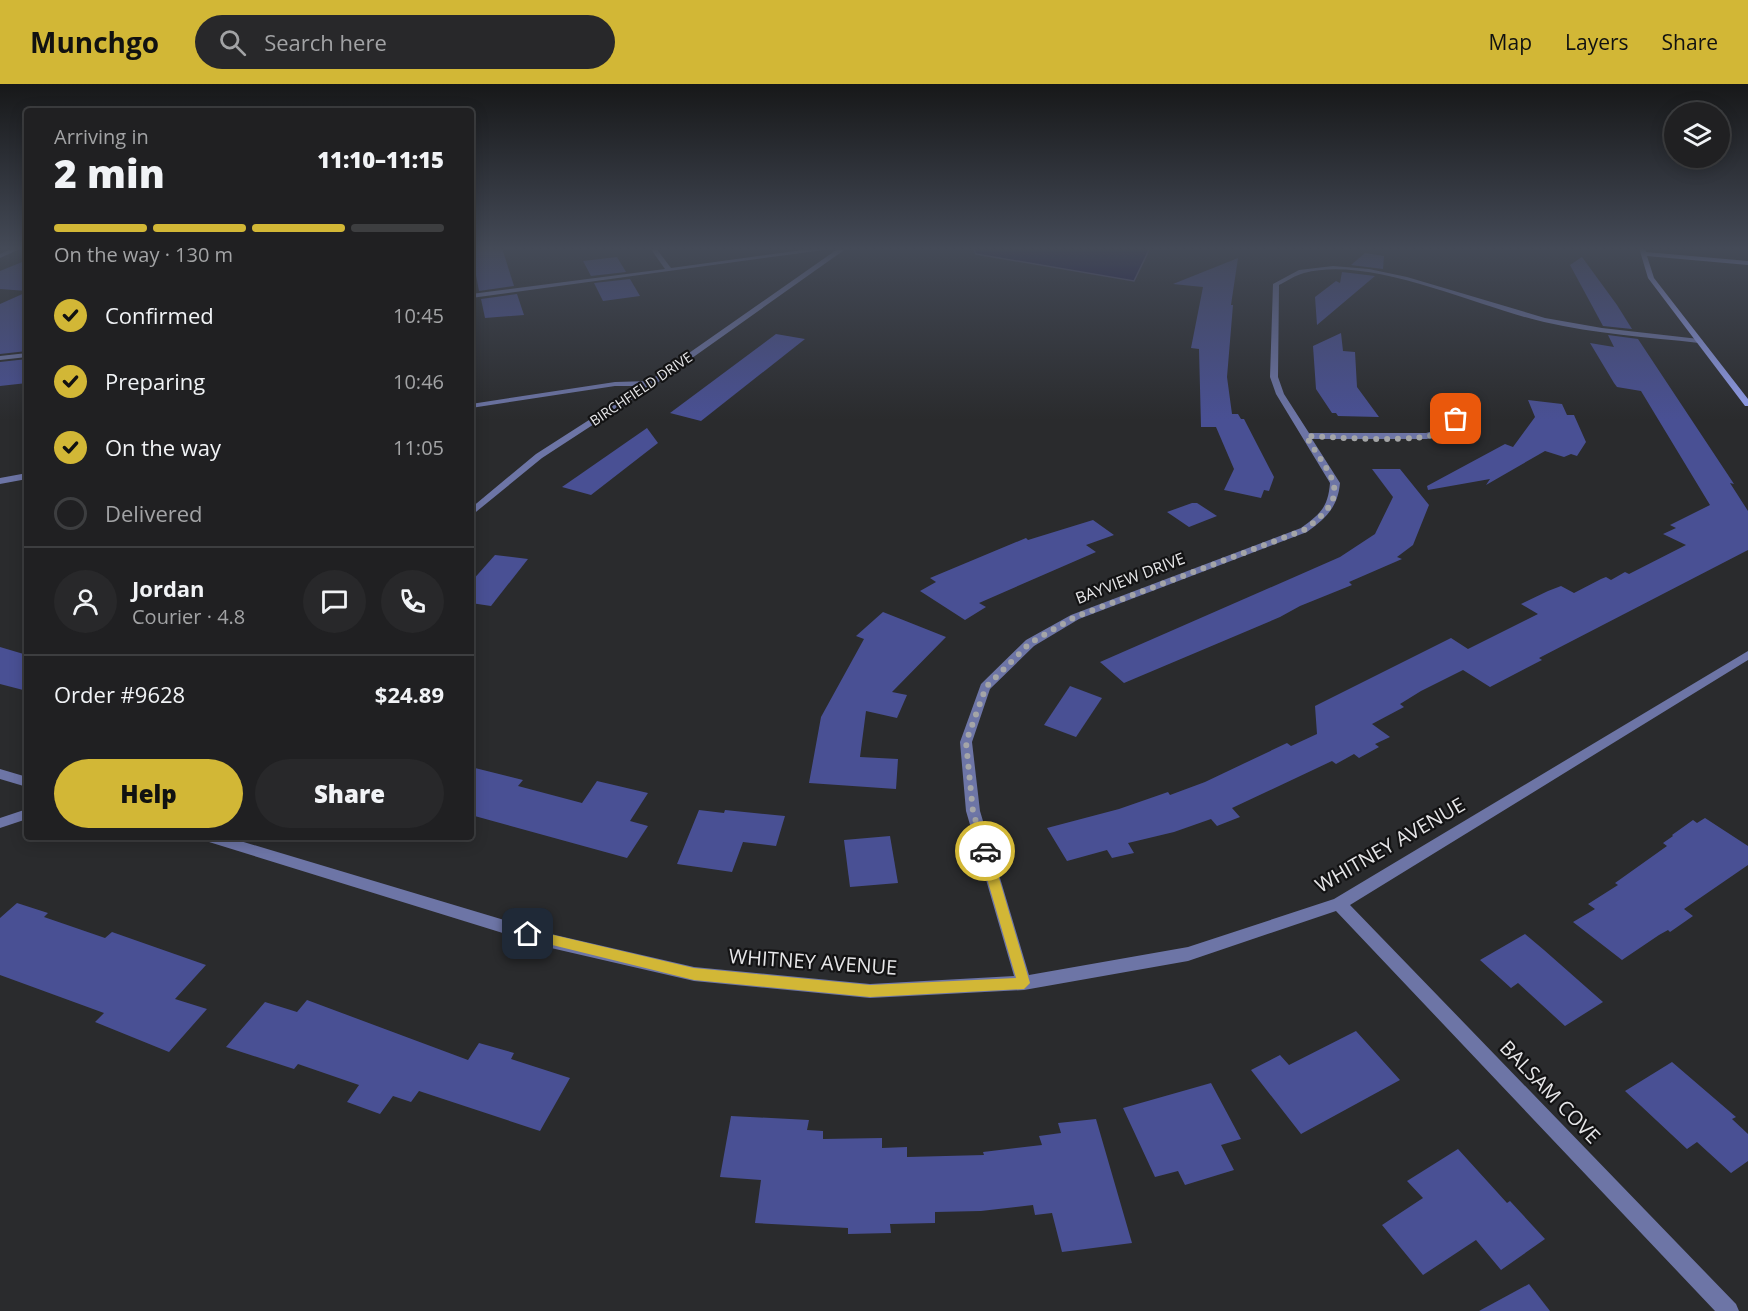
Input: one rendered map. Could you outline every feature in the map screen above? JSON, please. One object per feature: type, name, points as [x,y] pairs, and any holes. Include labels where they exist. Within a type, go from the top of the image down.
[{"type":"main road","points":[[1672,305],[1748,404]]},
{"type":"street","name":"BIRCHFIELD DRIVE","points":[[474,510],[539,456],[651,383],[762,305]]},
{"type":"street","name":"BAYVIEW DRIVE","points":[[1024,983],[973,812],[966,742],[986,687],[1030,643],[1075,617],[1304,530],[1325,514],[1334,501],[1335,483],[1280,394],[1274,377],[1276,305]]},
{"type":"street","name":"BAYVIEW DRIVE","points":[[1487,305],[1546,321],[1699,341]]},
{"type":"street","points":[[0,358],[24,355]]},
{"type":"street","points":[[474,406],[615,384],[651,383]]},
{"type":"street","points":[[1306,436],[1408,438],[1427,436],[1447,430],[1466,402]]},
{"type":"street","points":[[0,481],[24,477]]},
{"type":"street","name":"WHITNEY AVENUE","points":[[219,840],[551,941],[694,974],[870,991],[1024,983],[1188,954],[1339,904],[1748,655]]},
{"type":"street","points":[[0,774],[24,781]]},
{"type":"street","points":[[0,823],[24,815]]},
{"type":"street","name":"BALSAM COVE","points":[[1339,904],[1729,1311]]},
{"type":"building","points":[[0,305],[24,305],[24,351],[0,354]]},
{"type":"building","points":[[482,305],[521,305],[524,315],[485,318]]},
{"type":"building","points":[[1199,305],[1233,305],[1227,377],[1232,414],[1238,414],[1241,419],[1244,419],[1274,477],[1269,491],[1264,490],[1261,498],[1224,490],[1234,469],[1216,427],[1201,427],[1199,349],[1191,348]]},
{"type":"building","points":[[1316,305],[1340,305],[1317,325]]},
{"type":"building","points":[[1592,305],[1617,305],[1632,329],[1603,326]]},
{"type":"building","points":[[1341,333],[1343,351],[1355,352],[1357,387],[1379,417],[1338,416],[1332,413],[1316,389],[1313,346]]},
{"type":"building","points":[[776,334],[805,339],[701,421],[670,413]]},
{"type":"building","points":[[1608,335],[1638,339],[1734,484],[1730,483],[1748,511],[1748,550],[1539,658],[1542,660],[1490,687],[1463,670],[1421,691],[1400,704],[1404,707],[1372,724],[1390,737],[1375,744],[1379,747],[1359,758],[1354,754],[1336,764],[1332,761],[1232,808],[1240,817],[1217,826],[1211,819],[1174,832],[1128,843],[1134,853],[1112,858],[1107,850],[1067,861],[1047,828],[1119,809],[1168,792],[1170,795],[1205,782],[1287,743],[1291,746],[1317,734],[1315,706],[1451,638],[1468,649],[1538,614],[1521,604],[1548,591],[1561,586],[1574,593],[1606,577],[1611,580],[1625,572],[1629,574],[1686,545],[1663,534],[1676,528],[1670,525],[1710,505],[1641,391],[1617,387],[1590,343],[1614,347]]},
{"type":"building","points":[[24,359],[24,383],[0,386],[0,362]]},
{"type":"building","points":[[1528,400],[1562,404],[1567,415],[1574,415],[1586,442],[1577,456],[1571,454],[1564,457],[1545,451],[1486,485],[1490,479],[1428,490],[1427,486],[1505,444],[1513,447],[1535,417]]},
{"type":"building","points":[[647,428],[658,443],[591,495],[562,487]]},
{"type":"building","points":[[1372,469],[1400,469],[1429,505],[1413,545],[1397,557],[1402,559],[1349,582],[1352,585],[1124,683],[1100,662],[1340,557],[1375,534],[1393,497]]},
{"type":"building","points":[[1197,503],[1217,516],[1189,527],[1167,512]]},
{"type":"building","points":[[1093,520],[1114,535],[1086,545],[1096,552],[979,603],[986,607],[965,620],[920,591],[936,582],[930,578],[1026,538],[1028,540]]},
{"type":"building","points":[[495,555],[528,559],[491,606],[474,603],[474,579]]},
{"type":"building","points":[[883,612],[946,637],[892,692],[907,695],[897,718],[866,711],[860,757],[898,759],[896,789],[809,783],[821,717],[864,639],[856,636]]},
{"type":"building","points":[[0,647],[24,654],[24,690],[0,684]]},
{"type":"building","points":[[1070,686],[1102,698],[1076,737],[1044,725]]},
{"type":"building","points":[[474,768],[523,780],[518,786],[582,803],[597,781],[648,793],[630,821],[648,826],[627,858],[474,816]]},
{"type":"building","points":[[699,810],[724,813],[725,810],[785,816],[776,846],[743,842],[732,872],[677,864]]},
{"type":"building","points":[[1705,818],[1748,846],[1748,865],[1684,909],[1693,916],[1622,960],[1573,922],[1595,909],[1588,904],[1618,885],[1615,883],[1667,846],[1663,843],[1672,835],[1693,820],[1697,823]]},
{"type":"building","points":[[890,836],[898,883],[850,887],[844,840]]},
{"type":"building","points":[[17,903],[48,913],[44,917],[105,938],[112,932],[206,965],[175,999],[207,1009],[169,1052],[95,1022],[104,1013],[0,975],[0,918]]},
{"type":"building","points":[[1525,934],[1603,1002],[1565,1026],[1518,983],[1511,988],[1480,960]]},
{"type":"building","points":[[307,1000],[468,1060],[479,1043],[514,1053],[511,1059],[570,1078],[540,1131],[419,1091],[411,1102],[393,1096],[380,1114],[347,1102],[359,1085],[298,1064],[294,1069],[226,1047],[265,1002],[297,1012]]},
{"type":"building","points":[[1356,1031],[1400,1080],[1301,1134],[1251,1070],[1280,1055],[1289,1065]]},
{"type":"building","points":[[1672,1062],[1736,1117],[1732,1119],[1748,1134],[1748,1161],[1731,1173],[1697,1142],[1687,1149],[1625,1091]]},
{"type":"building","points":[[1211,1083],[1241,1139],[1221,1145],[1234,1170],[1185,1185],[1178,1171],[1155,1177],[1123,1108]]},
{"type":"building","points":[[731,1116],[809,1120],[807,1130],[823,1131],[823,1139],[882,1138],[882,1148],[907,1147],[907,1157],[984,1155],[983,1152],[1042,1145],[1039,1136],[1061,1133],[1058,1123],[1096,1119],[1132,1243],[1062,1252],[1052,1213],[1035,1215],[1033,1205],[981,1211],[935,1212],[935,1223],[890,1224],[891,1233],[848,1234],[848,1228],[755,1223],[761,1180],[720,1177]]},
{"type":"building","points":[[1458,1149],[1507,1203],[1510,1201],[1545,1239],[1501,1270],[1476,1240],[1423,1275],[1382,1225],[1423,1198],[1407,1181]]},
{"type":"building","points":[[1529,1284],[1550,1311],[1479,1311]]},
{"type":"way so far","points":[[985,851],[973,812],[966,742],[986,687],[1030,643],[1075,617],[1304,530],[1325,514],[1334,501],[1335,483],[1306,436],[1408,438],[1427,436],[1447,430],[1456,419]]},
{"type":"route","points":[[528,934],[694,974],[870,991],[1024,983],[985,851]]}]
